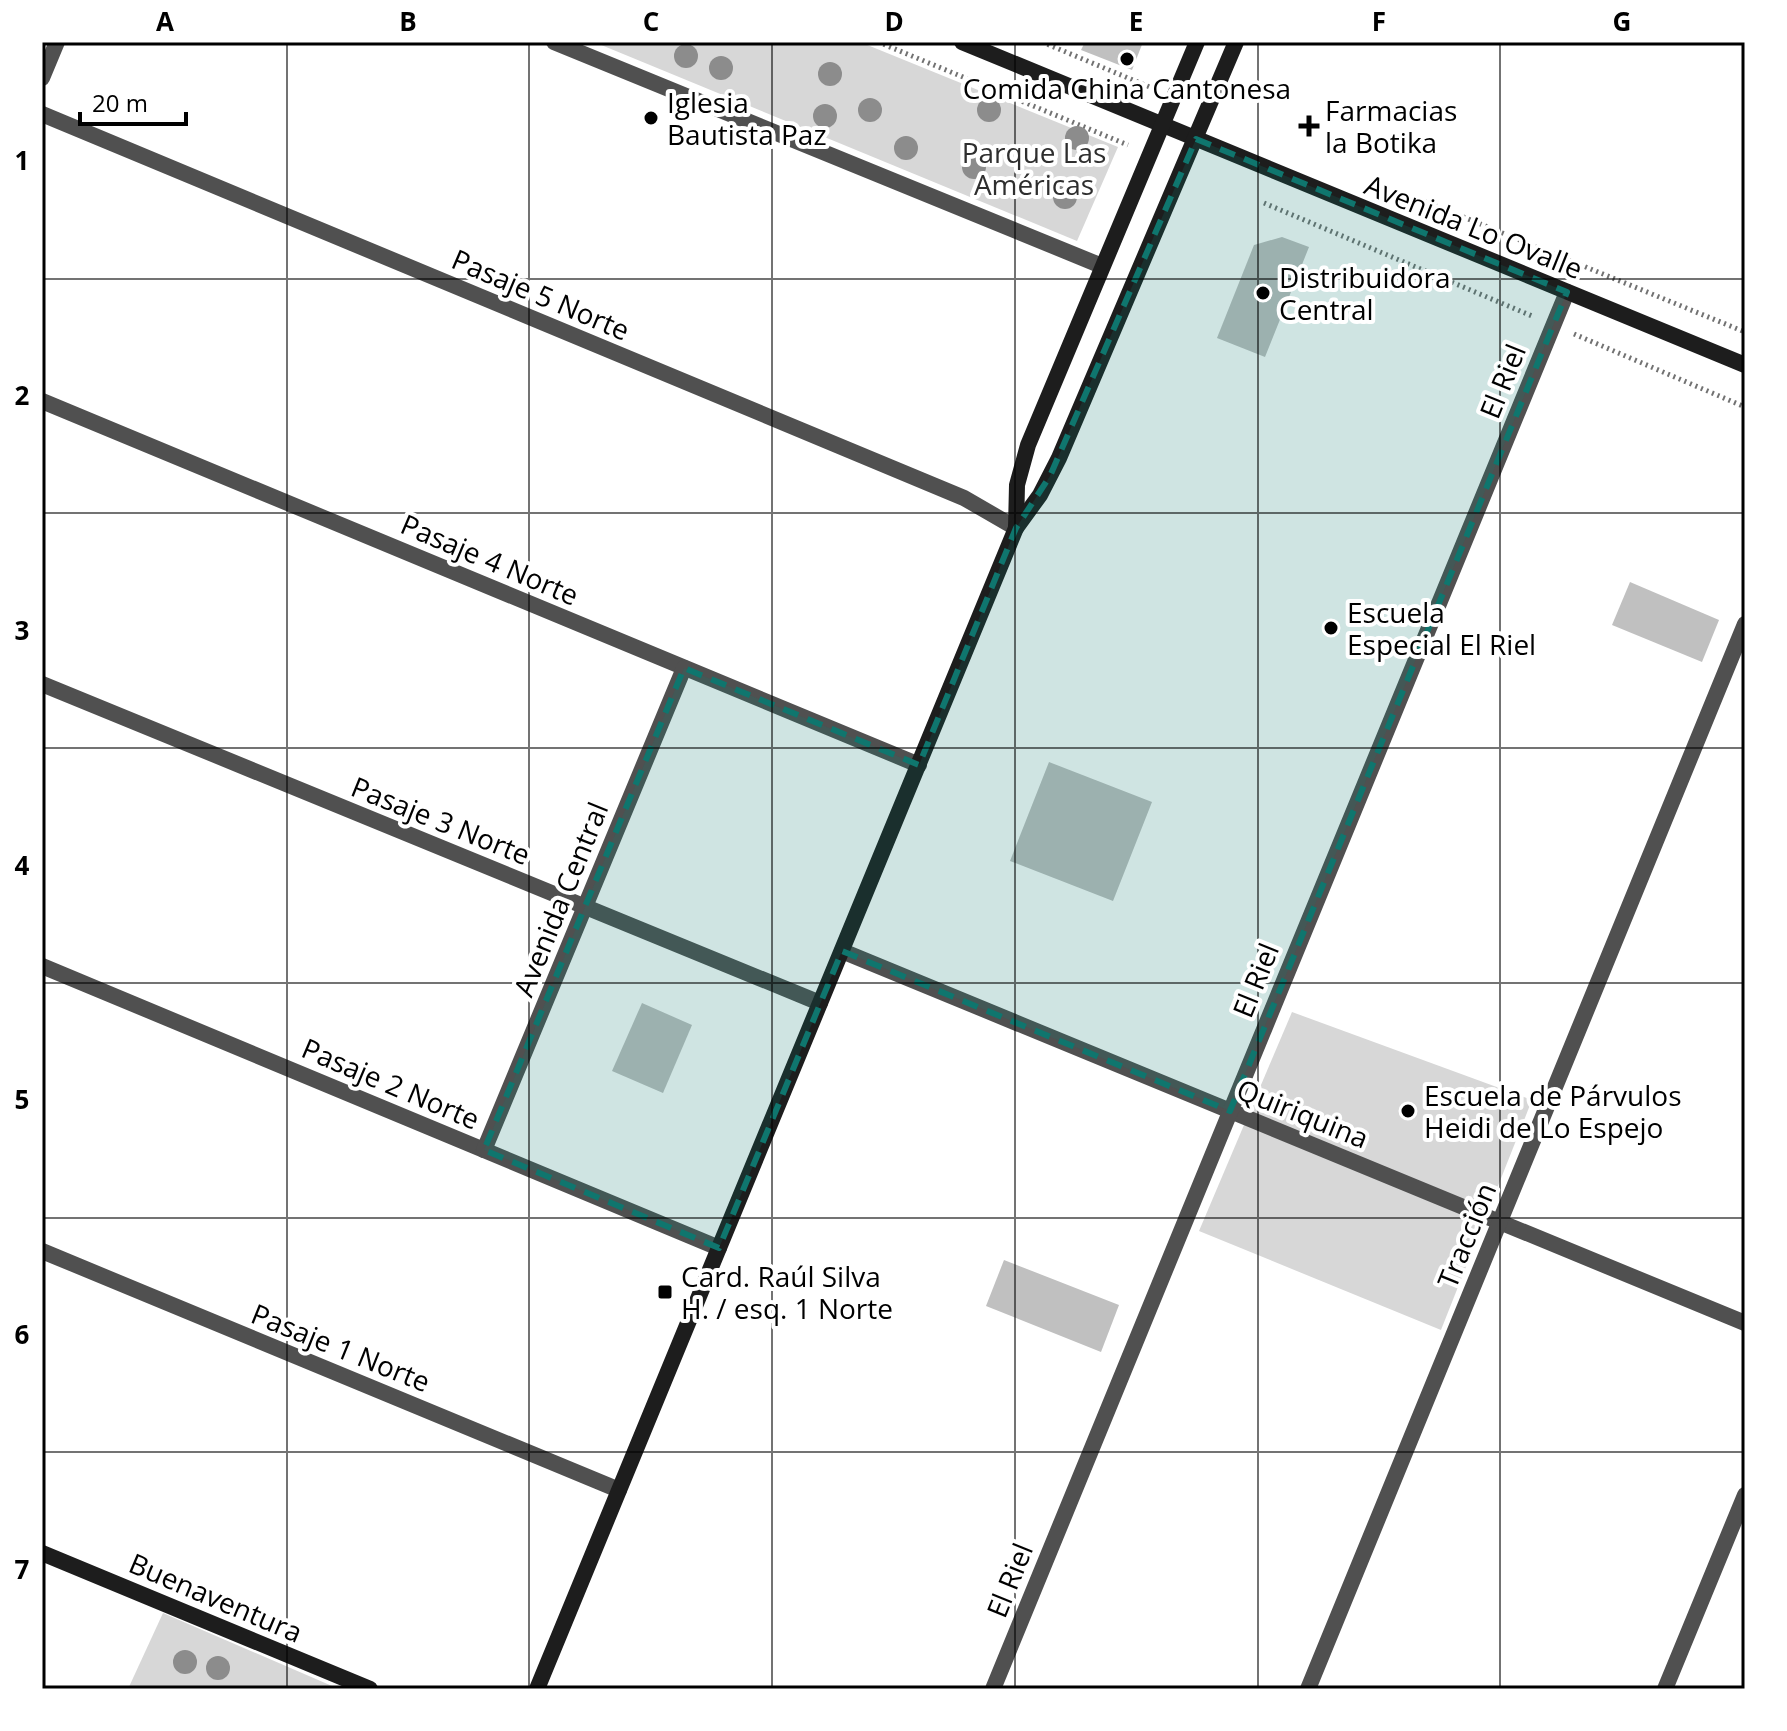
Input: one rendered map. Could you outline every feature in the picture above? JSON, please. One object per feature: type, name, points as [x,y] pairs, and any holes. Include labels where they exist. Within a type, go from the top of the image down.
[{"type":"street","points":[[42,78],[57,42]]},
{"type":"street","points":[[554,42],[1102,266]]},
{"type":"street","name":"Avenida Lo Ovalle","points":[[962,42],[1745,365]]},
{"type":"street","points":[[1016,528],[1015,502],[1021,469],[1102,266],[1197,42]]},
{"type":"street","points":[[537,1689],[1016,528],[1050,476],[1236,42]]},
{"type":"street","name":"Pasaje 5 Norte","points":[[42,114],[964,498],[1016,528]]},
{"type":"street","name":"El Riel","points":[[993,1689],[1567,292]]},
{"type":"street","name":"Pasaje 4 Norte","points":[[42,401],[919,765]]},
{"type":"street","name":"Tracción","points":[[1308,1689],[1745,624]]},
{"type":"street","name":"Avenida Central","points":[[484,1150],[684,668]]},
{"type":"street","name":"Pasaje 3 Norte","points":[[42,684],[820,1003]]},
{"type":"street","name":"Quiriquina","points":[[842,951],[1745,1323]]},
{"type":"street","name":"Pasaje 2 Norte","points":[[42,966],[719,1248]]},
{"type":"street","name":"Pasaje 1 Norte","points":[[42,1251],[619,1490]]},
{"type":"street","points":[[1665,1689],[1745,1495]]},
{"type":"street","name":"Buenaventura","points":[[42,1553],[370,1689]]},
{"type":"path","points":[[878,42],[1128,145]]},
{"type":"path","points":[[1264,203],[1745,407]]},
{"type":"highlighted area","points":[[1196,139],[1567,292],[1230,1111],[842,951],[719,1248],[484,1150],[684,668],[919,765],[1016,528],[1050,476]]},
{"type":"green space","name":"Parque Las Américas","points":[[594,42],[860,42],[1118,147],[1077,241]]},
{"type":"green space","points":[[1292,1012],[1532,1100],[1441,1330],[1199,1231]]},
{"type":"green space","points":[[163,1613],[339,1689],[128,1689]]},
{"type":"building","points":[[1085,42],[1143,42],[1132,70],[1081,50]]},
{"type":"building","name":"Distribuidora Central","points":[[1282,237],[1309,247],[1265,357],[1217,338],[1254,245]]},
{"type":"building","points":[[1630,582],[1719,620],[1702,662],[1612,625]]},
{"type":"building","points":[[1049,762],[1152,802],[1113,901],[1010,861]]},
{"type":"building","points":[[642,1003],[692,1025],[663,1093],[612,1071]]},
{"type":"building","points":[[1004,1260],[1119,1305],[1101,1352],[986,1306]]},
{"type":"place","name":"Comida China Cantonesa","points":[[1127,59]]},
{"type":"place","name":"Iglesia Bautista Paz","points":[[651,118]]},
{"type":"place","name":"Farmacias la Botika","points":[[1309,126]]},
{"type":"place","name":"Distribuidora Central","points":[[1263,293]]},
{"type":"place","name":"Escuela Especial El Riel","points":[[1331,628]]},
{"type":"place","name":"Escuela de Párvulos Heidi de Lo Espejo","points":[[1408,1111]]},
{"type":"place","name":"Card. Raúl Silva H. / esq. 1 Norte","points":[[665,1292]]}]
